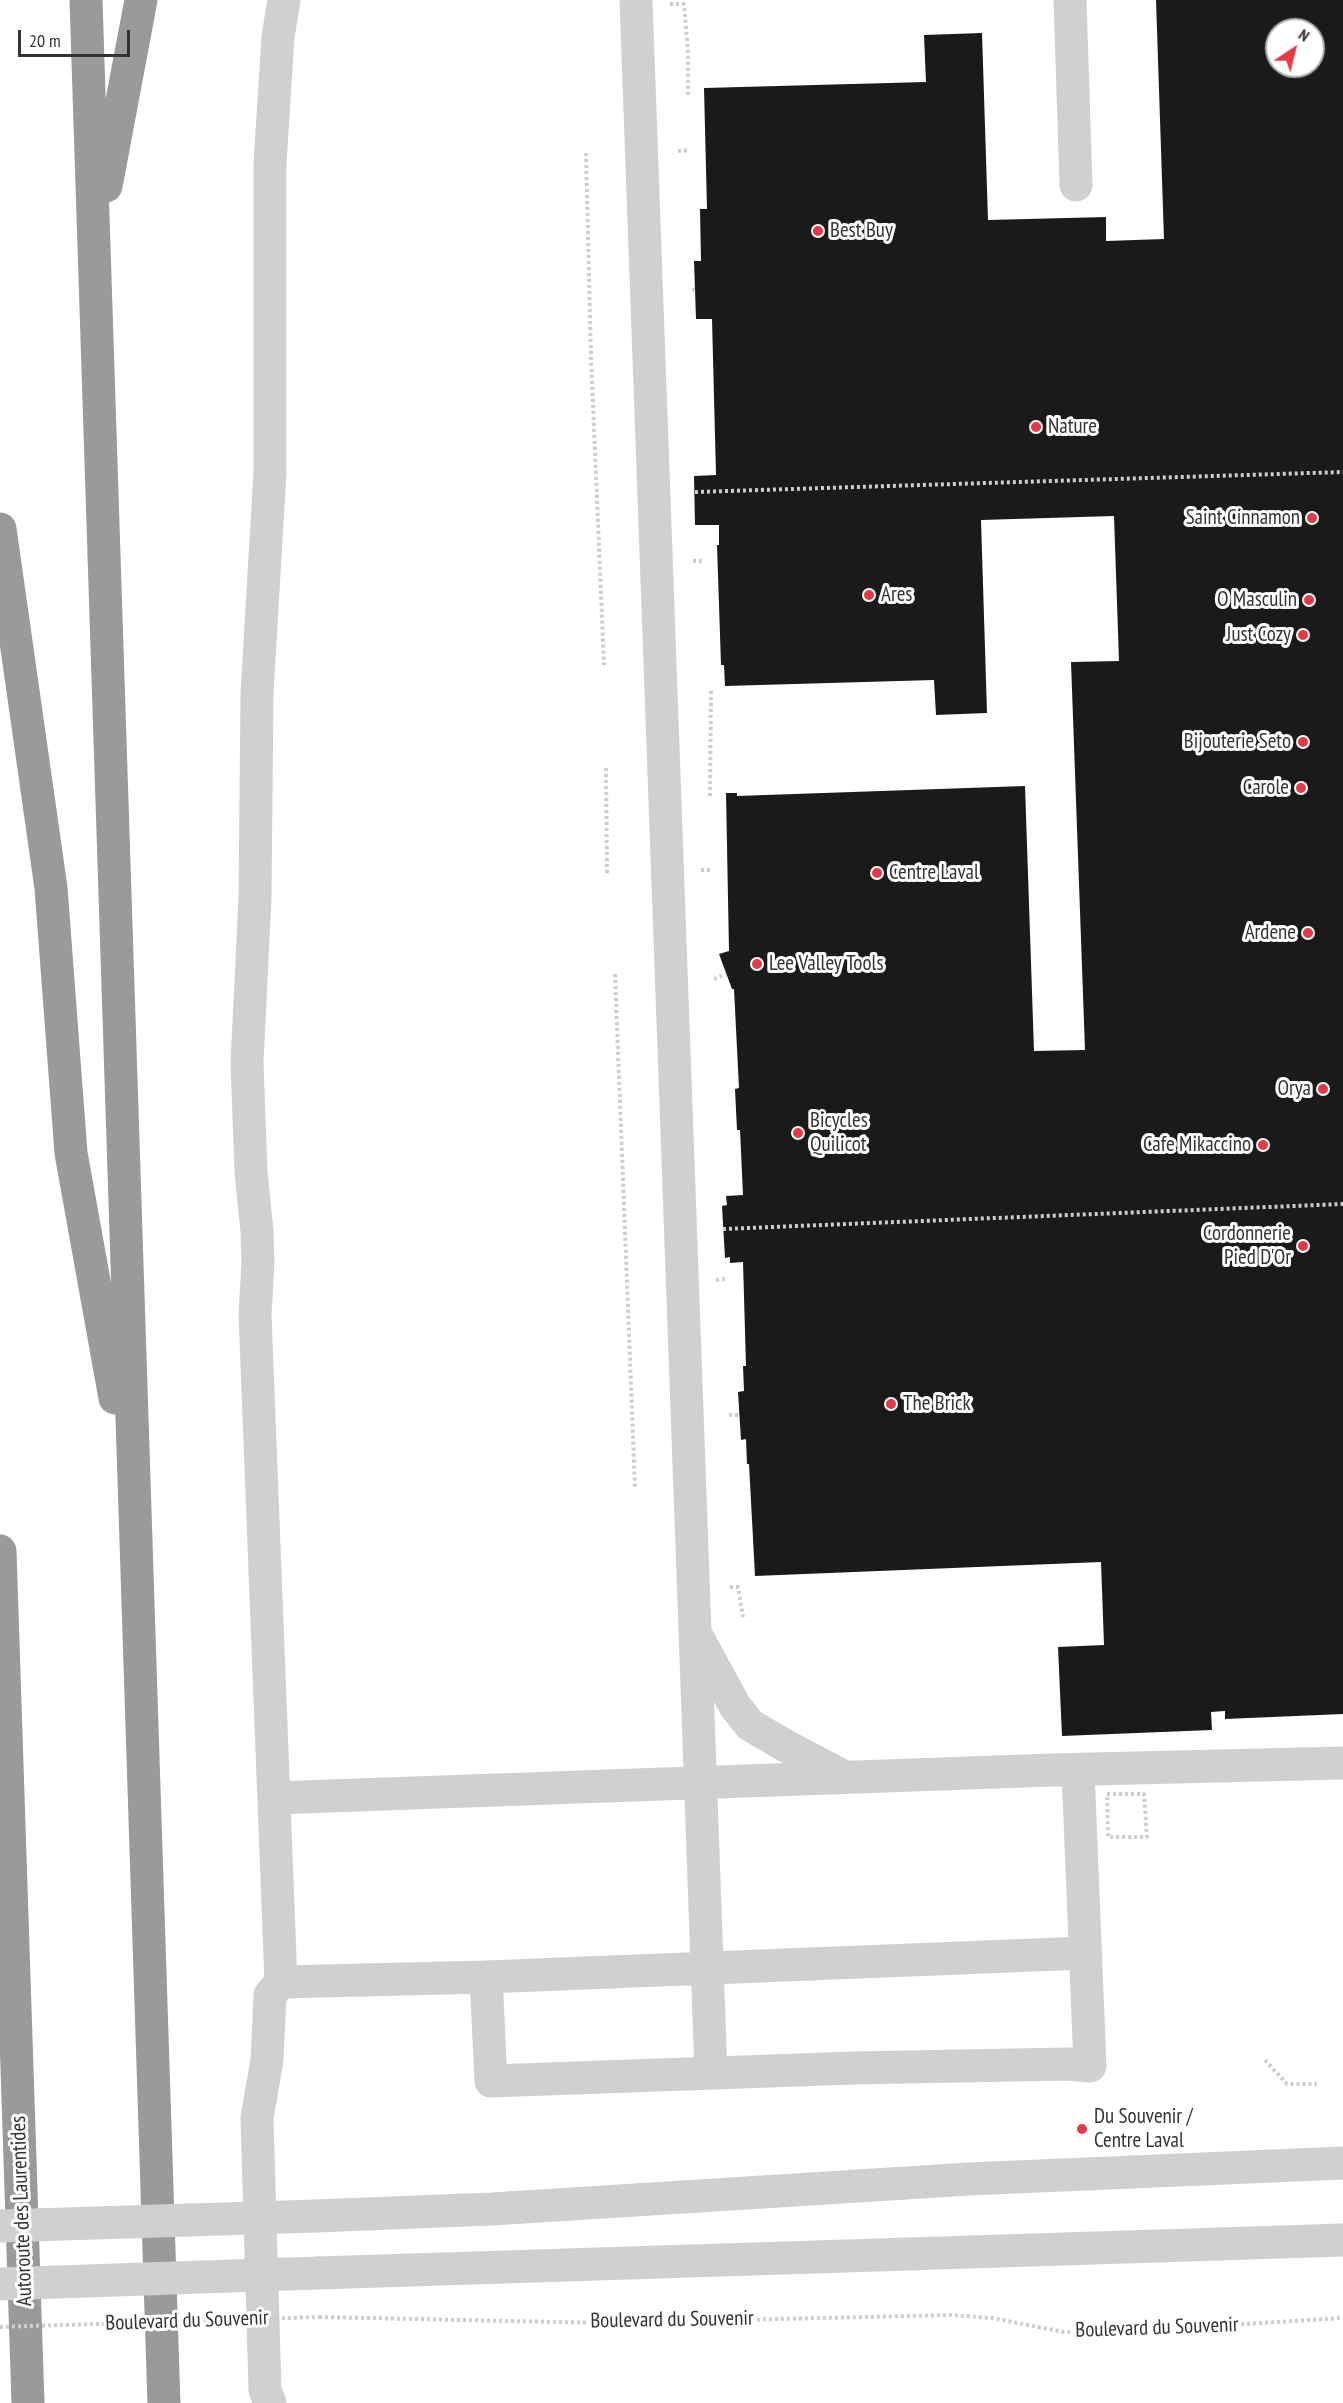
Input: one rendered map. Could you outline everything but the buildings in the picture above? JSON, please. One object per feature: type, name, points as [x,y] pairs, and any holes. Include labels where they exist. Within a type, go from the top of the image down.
[{"type":"highway","points":[[86,0],[164,2403]]},
{"type":"highway","points":[[95,244],[141,0]]},
{"type":"highway","points":[[0,529],[51,888],[72,1153],[133,1498]]},
{"type":"highway","name":"Autoroute des Laurentides","points":[[0,1551],[28,2403]]},
{"type":"street","points":[[270,2403],[265,2390],[257,2118],[267,2060],[270,1995],[281,1982],[255,1326],[257,1231],[251,1172],[247,1063],[255,898],[257,693],[270,472],[270,163],[278,37],[284,0]]},
{"type":"street","points":[[636,0],[711,2073]]},
{"type":"street","points":[[1070,0],[1076,185]]},
{"type":"street","points":[[694,1632],[735,1706],[750,1725],[847,1778]]},
{"type":"street","points":[[274,1798],[1343,1763]]},
{"type":"street","points":[[486,1977],[491,2081],[1068,2064],[1090,2066],[1078,1770]]},
{"type":"street","points":[[281,1982],[486,1977],[1085,1953]]},
{"type":"street","points":[[0,2226],[513,2208],[969,2179],[1343,2163]]},
{"type":"street","name":"Boulevard du Souvenir","points":[[0,2284],[1343,2240]]},
{"type":"path","points":[[684,4],[688,52],[688,97]]},
{"type":"path","points":[[586,153],[591,357],[604,665]]},
{"type":"path","points":[[695,492],[1343,472]]},
{"type":"path","points":[[710,796],[711,687]]},
{"type":"path","points":[[606,768],[607,873]]},
{"type":"path","points":[[615,974],[636,1488]]},
{"type":"path","points":[[714,979],[726,974]]},
{"type":"path","points":[[723,1229],[1343,1204]]},
{"type":"path","points":[[729,1415],[740,1414]]},
{"type":"path","points":[[738,1587],[743,1617]]},
{"type":"path","points":[[1107,1794],[1144,1794],[1148,1837],[1108,1837],[1107,1794]]},
{"type":"path","points":[[1265,2060],[1287,2084],[1317,2084]]},
{"type":"path","name":"Boulevard du Souvenir","points":[[0,2327],[319,2317],[606,2323],[975,2315],[1064,2331],[1097,2333],[1343,2318]]},
{"type":"place","name":"Best Buy","points":[[818,231]]},
{"type":"place","name":"Nature","points":[[1036,427]]},
{"type":"place","name":"Saint Cinnamon","points":[[1312,518]]},
{"type":"place","name":"Ares","points":[[869,595]]},
{"type":"place","name":"O Masculin","points":[[1309,600]]},
{"type":"place","name":"Just Cozy","points":[[1303,635]]},
{"type":"place","name":"Bijouterie Seto","points":[[1303,742]]},
{"type":"place","name":"Carole","points":[[1301,788]]},
{"type":"place","name":"Centre Laval","points":[[877,873]]},
{"type":"place","name":"Ardene","points":[[1308,933]]},
{"type":"place","name":"Lee Valley Tools","points":[[757,964]]},
{"type":"place","name":"Orya","points":[[1323,1089]]},
{"type":"place","name":"Bicycles Quilicot","points":[[798,1133]]},
{"type":"place","name":"Cafe Mikaccino","points":[[1263,1145]]},
{"type":"place","name":"Cordonnerie Pied D'Or","points":[[1303,1246]]},
{"type":"place","name":"The Brick","points":[[891,1404]]},
{"type":"place","name":"Du Souvenir / Centre Laval","points":[[1082,2129]]}]
